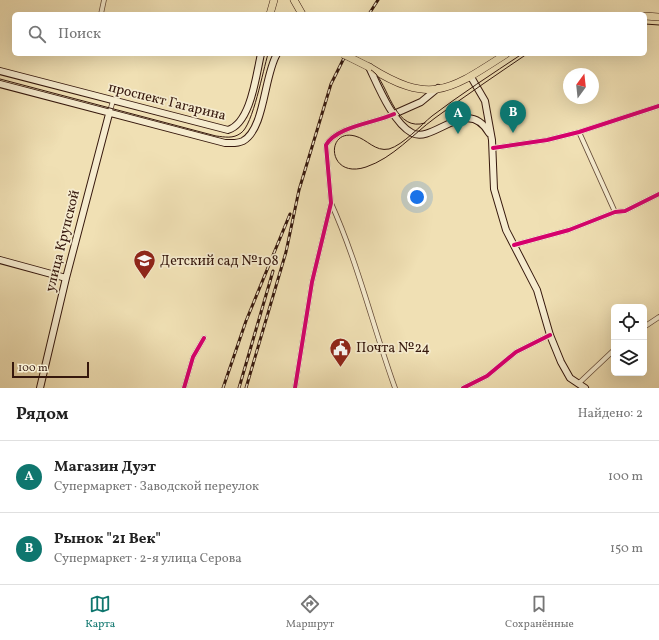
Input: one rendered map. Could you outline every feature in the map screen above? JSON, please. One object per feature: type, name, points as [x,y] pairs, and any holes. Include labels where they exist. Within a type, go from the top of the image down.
[{"type":"main road","points":[[271,12],[274,0]]},
{"type":"main road","points":[[295,1],[301,12]]},
{"type":"main road","points":[[647,16],[659,17]]},
{"type":"main road","name":"проспект Гагарина","points":[[0,71],[224,130],[230,129],[241,121],[246,110],[260,56]]},
{"type":"main road","name":"проспект Гагарина","points":[[0,84],[109,114],[225,143],[242,141],[252,132],[258,118],[270,69],[276,56]]},
{"type":"main road","points":[[347,56],[369,67],[391,81],[422,90],[453,85],[471,77],[503,56]]},
{"type":"main road","points":[[369,67],[394,114],[401,124],[414,133],[423,134],[466,118],[480,122],[492,138]]},
{"type":"main road","points":[[471,77],[486,101],[493,148],[494,189],[499,210],[514,245],[537,290],[550,335],[561,362],[570,378],[585,388]]},
{"type":"main road","points":[[394,114],[421,102],[438,88]]},
{"type":"main road","name":"улица Крупской","points":[[40,388],[66,278],[109,114]]},
{"type":"main road","points":[[0,260],[66,278]]},
{"type":"street","points":[[101,12],[104,0]]},
{"type":"street","name":"улица Крупской","points":[[109,114],[113,101]]},
{"type":"street","points":[[493,148],[547,140],[580,132],[659,106]]},
{"type":"street","points":[[394,114],[341,132],[330,138],[326,144],[326,150],[331,203],[362,282],[395,388]]},
{"type":"street","points":[[580,132],[615,212]]},
{"type":"street","points":[[514,245],[569,230],[615,212],[625,211],[659,194]]},
{"type":"street","points":[[295,388],[312,282],[331,203]]},
{"type":"street","points":[[647,325],[659,317]]},
{"type":"street","points":[[463,388],[487,376],[516,352],[550,335]]},
{"type":"street","points":[[184,388],[193,357],[204,338]]},
{"type":"street","points":[[578,384],[611,353]]},
{"type":"tram line","points":[[647,24],[659,25]]},
{"type":"tram line","points":[[0,79],[216,136],[232,137],[241,133],[250,120],[267,56]]},
{"type":"tram line","points":[[344,56],[364,65],[376,74],[400,116],[407,122],[415,124],[425,123]]},
{"type":"tram line","points":[[519,56],[432,116],[406,139],[394,147],[389,149],[379,149],[355,136],[345,136],[339,139],[335,146],[337,161],[344,167],[353,169],[366,167],[385,158],[435,118],[524,56]]},
{"type":"railway","points":[[370,12],[378,0]]},
{"type":"railway","points":[[246,388],[286,252],[299,190],[331,84],[345,56]]},
{"type":"railway","points":[[223,388],[246,321],[290,214]]},
{"type":"railway","points":[[239,388],[273,271]]},
{"type":"cycle path","points":[[493,148],[547,140],[579,132],[659,106]]},
{"type":"cycle path","points":[[295,388],[312,282],[331,203],[326,145],[331,139],[347,129],[394,114]]},
{"type":"cycle path","points":[[514,245],[569,230],[615,212],[625,211],[659,194]]},
{"type":"cycle path","points":[[463,388],[487,376],[516,352],[550,335]]},
{"type":"cycle path","points":[[184,388],[193,357],[204,338]]},
{"type":"place","name":"Рынок \"21 Век\"","points":[[513,133]]},
{"type":"place","name":"Магазин Дуэт","points":[[458,134]]},
{"type":"place","name":"Детский сад №108","points":[[144,280]]},
{"type":"place","name":"Почта №24","points":[[341,368]]}]
